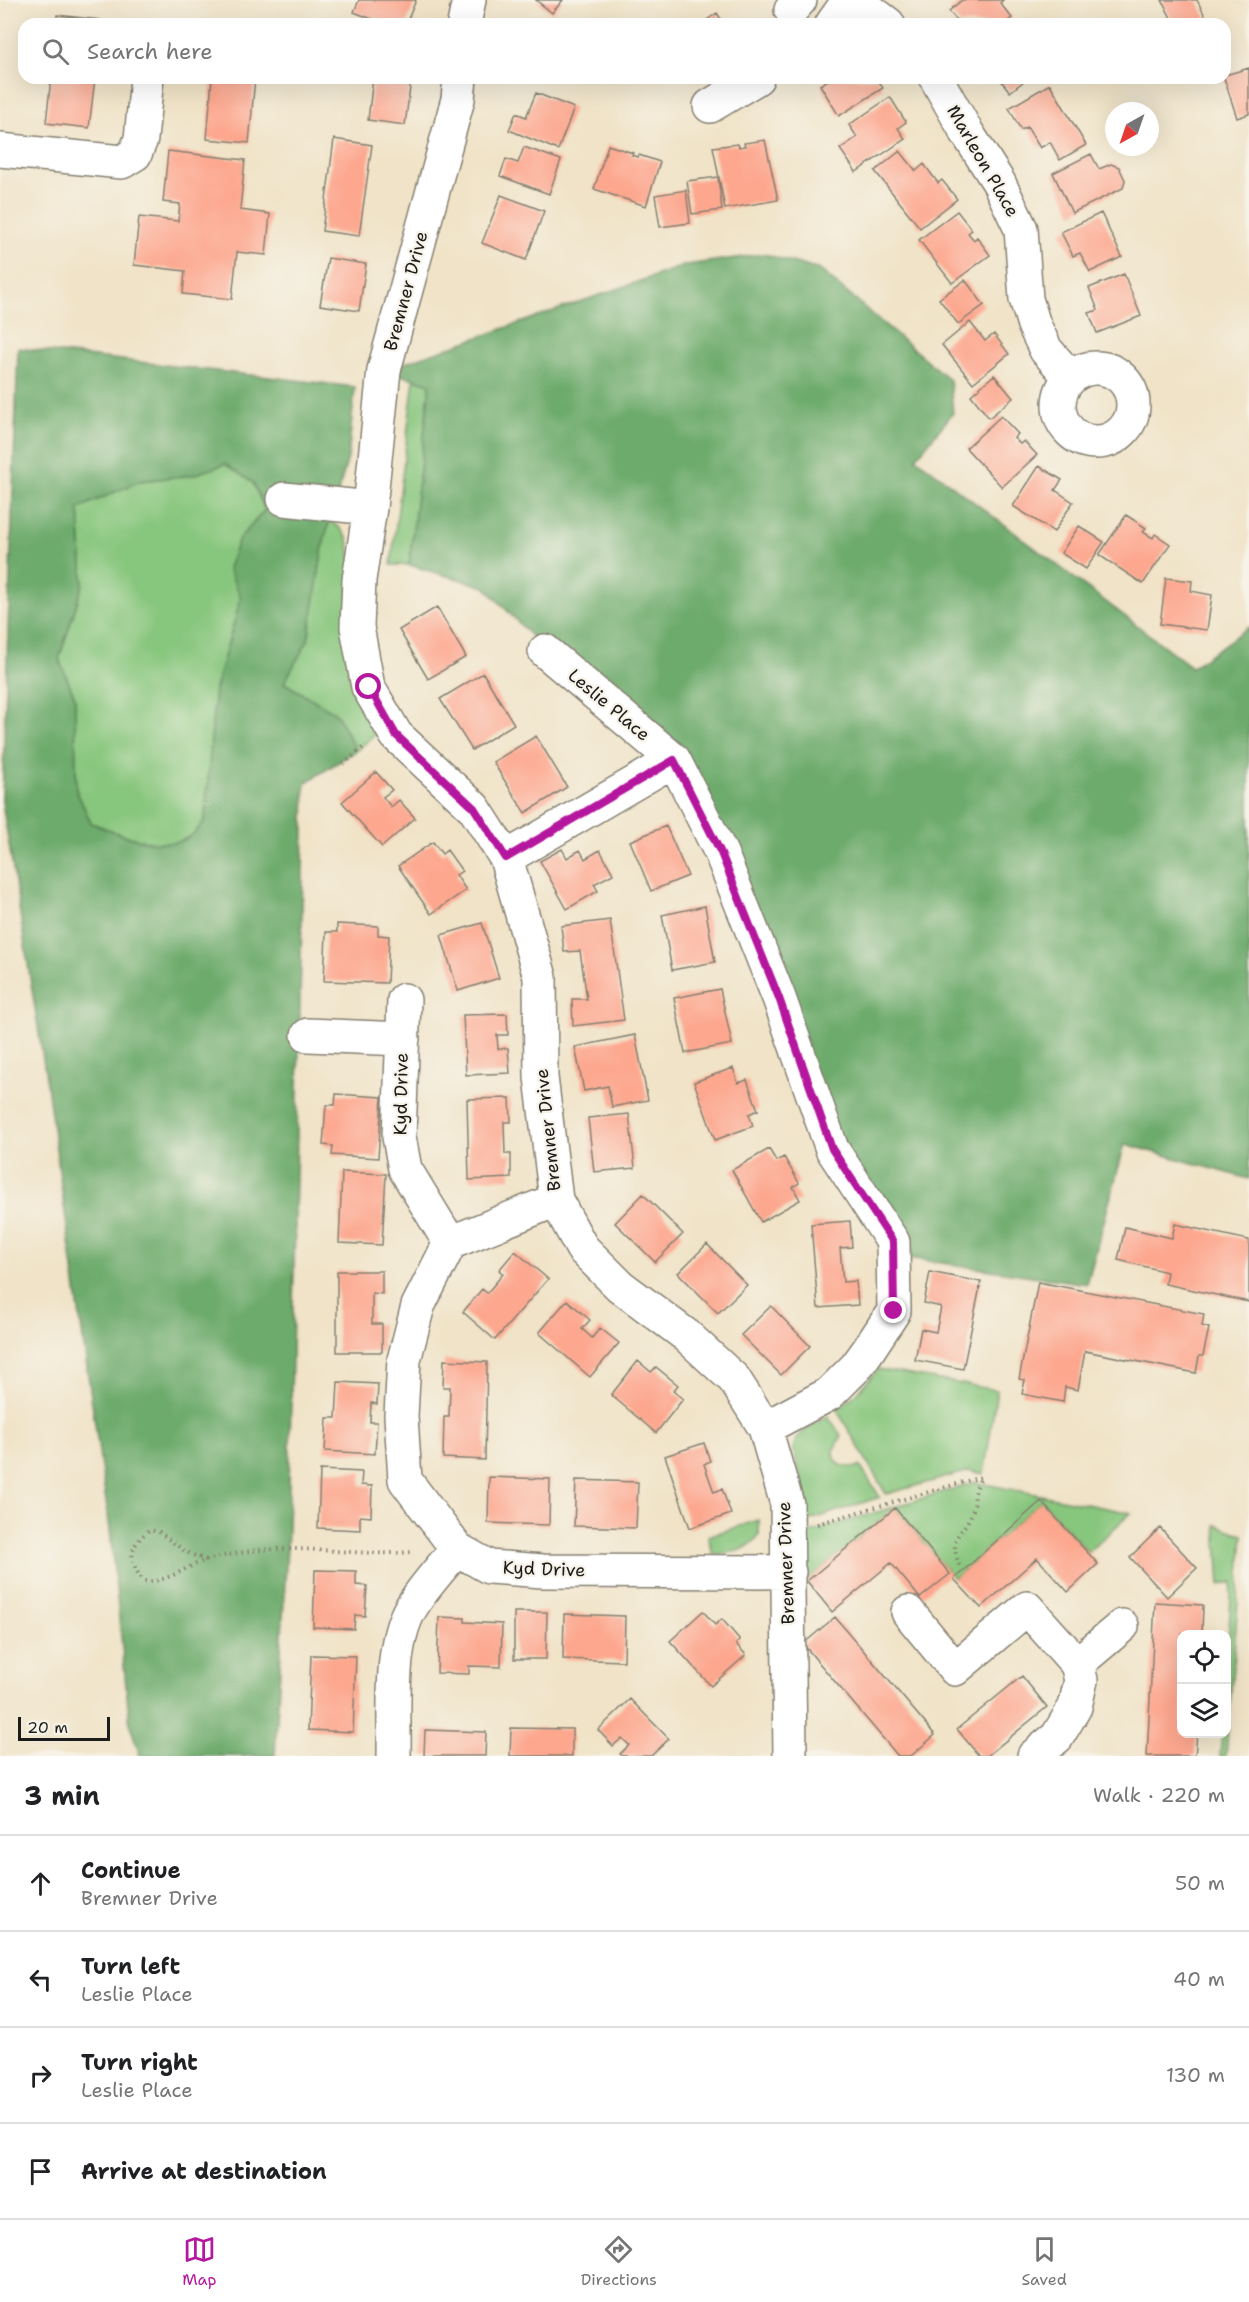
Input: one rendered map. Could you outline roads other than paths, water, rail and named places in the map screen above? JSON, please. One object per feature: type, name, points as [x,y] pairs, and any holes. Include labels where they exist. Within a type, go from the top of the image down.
[{"type":"street","points":[[465,18],[469,0]]},
{"type":"street","points":[[836,18],[849,0]]},
{"type":"street","points":[[856,0],[880,18]]},
{"type":"street","points":[[0,150],[122,162],[135,154],[141,139],[146,84]]},
{"type":"street","name":"Bremner Drive","points":[[459,84],[458,99],[384,370],[370,508],[359,580],[357,627],[369,687],[396,735],[474,808],[506,858],[540,977],[541,1077],[556,1200],[582,1248],[620,1286],[687,1336],[734,1380],[765,1428],[787,1504],[790,1756]]},
{"type":"street","points":[[710,106],[747,84]]},
{"type":"street","name":"Marleon Place","points":[[939,84],[999,183],[1021,229],[1026,298],[1034,326],[1046,350],[1070,377]]},
{"type":"street","points":[[284,499],[370,508]]},
{"type":"street","name":"Leslie Place","points":[[545,651],[674,760],[721,853],[779,998],[832,1149],[893,1242],[894,1311],[867,1352],[830,1394],[765,1428]]},
{"type":"street","points":[[506,858],[674,760]]},
{"type":"street","name":"Kyd Drive","points":[[404,1000],[399,1137],[405,1169],[450,1243],[418,1306],[404,1360],[401,1416],[405,1480],[457,1549],[489,1567],[543,1571],[789,1572]]},
{"type":"street","name":"Kyd Drive","points":[[308,1035],[403,1039]]},
{"type":"street","points":[[450,1243],[556,1200]]},
{"type":"street","points":[[394,1756],[397,1652],[403,1624],[413,1603],[457,1549]]},
{"type":"street","points":[[908,1612],[955,1669],[1027,1608],[1077,1664],[1081,1680],[1075,1707],[1057,1737],[1034,1756]]},
{"type":"street","points":[[1077,1664],[1122,1626]]}]
